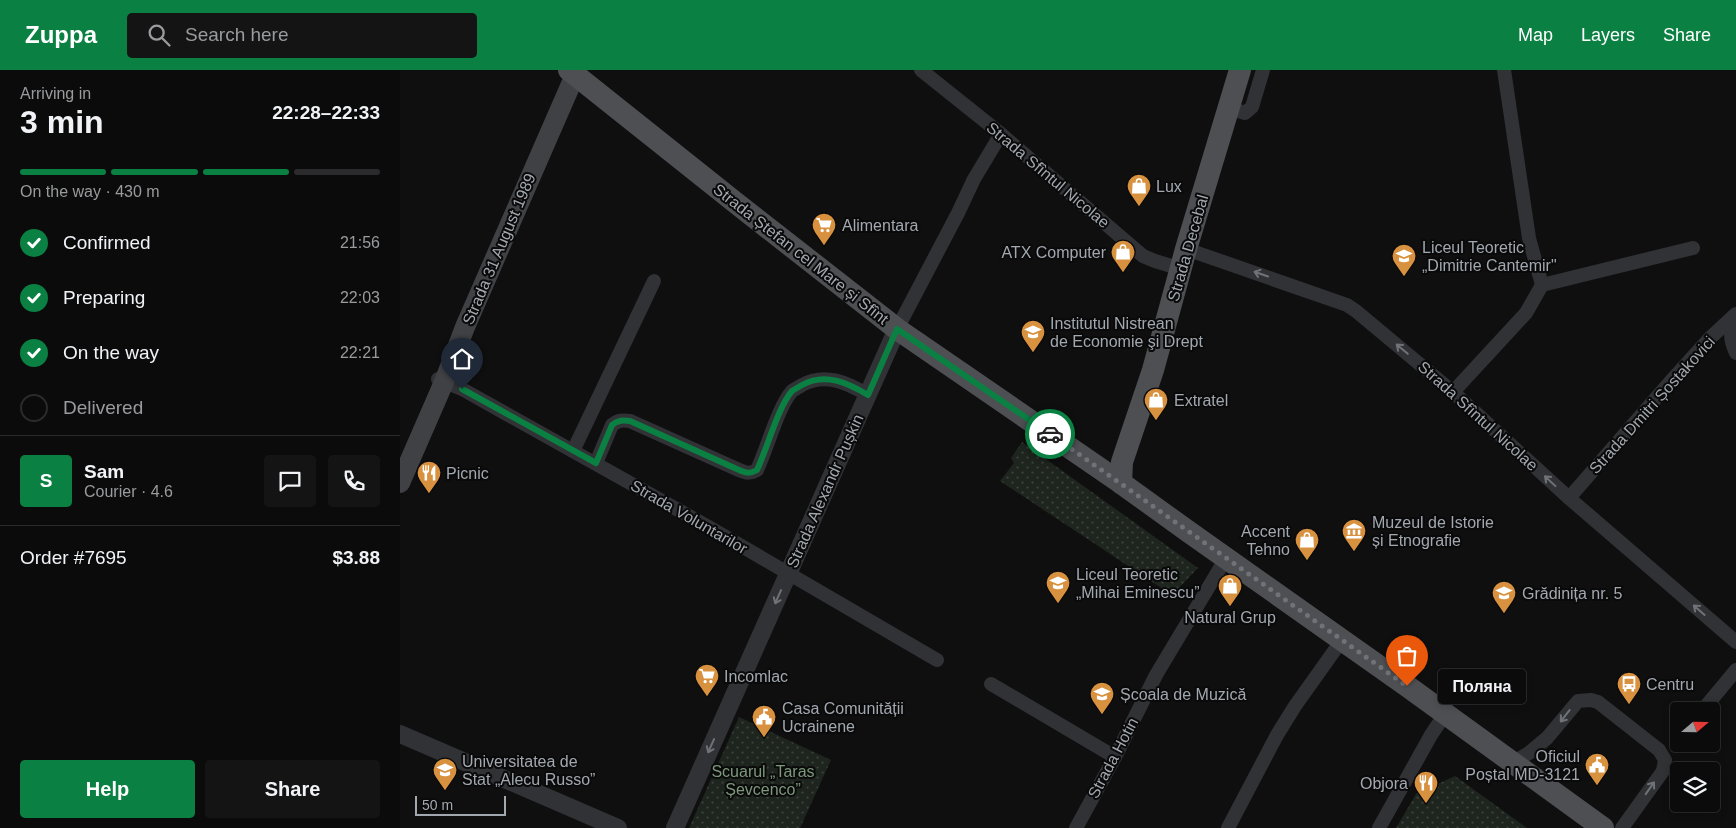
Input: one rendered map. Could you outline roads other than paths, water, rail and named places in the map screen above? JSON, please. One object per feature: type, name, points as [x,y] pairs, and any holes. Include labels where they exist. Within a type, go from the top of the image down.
[{"type":"main road","name":"Strada Decebal","points":[[1121,483],[1122,462],[1153,370],[1240,70]]},
{"type":"main road","name":"Strada Ștefan cel Mare și Sfînt","points":[[574,72],[736,203],[897,329],[1121,483],[1602,828]]},
{"type":"main road","name":"Strada 31 August 1989","points":[[400,483],[441,381],[574,72]]},
{"type":"street","name":"Strada Sfîntul Nicolae","points":[[921,70],[1001,134],[1143,256],[1155,261],[1184,259],[1347,305],[1356,311],[1453,392],[1569,498],[1736,642]]},
{"type":"street","points":[[1229,108],[1245,113],[1252,107],[1263,70]]},
{"type":"street","points":[[1453,392],[1526,313],[1542,285],[1530,238],[1504,70]]},
{"type":"street","name":"Strada Alexandr Pușkin","points":[[675,828],[897,329],[958,214],[974,179],[1001,134]]},
{"type":"street","points":[[1542,285],[1693,248]]},
{"type":"street","points":[[574,451],[654,281]]},
{"type":"street","points":[[1736,315],[1731,326],[1730,337],[1736,353]]},
{"type":"street","name":"Strada Dmitri Șostakovici","points":[[1569,498],[1709,339],[1736,315]]},
{"type":"street","points":[[596,463],[612,425],[617,421],[624,420],[746,473],[752,473],[757,470],[784,404],[793,390],[806,383],[821,379],[832,379],[851,385],[868,395]]},
{"type":"street","name":"Strada Voluntarilor","points":[[441,381],[462,389],[596,463],[937,660]]},
{"type":"street","name":"Strada Hotin","points":[[1076,828],[1116,757],[1156,675],[1226,558]]},
{"type":"street","points":[[1228,828],[1277,735],[1295,706],[1342,640]]},
{"type":"street","points":[[1709,702],[1736,670]]},
{"type":"street","points":[[990,684],[1116,757]]},
{"type":"street","points":[[1512,763],[1529,753],[1547,738],[1578,701],[1591,700],[1598,702],[1659,750],[1665,760],[1663,771],[1622,828]]},
{"type":"street","points":[[1379,828],[1445,714]]},
{"type":"street","points":[[400,734],[618,828]]},
{"type":"place","name":"Lux","points":[[1139,207]]},
{"type":"place","name":"Alimentara","points":[[824,246]]},
{"type":"place","name":"ATX Computer","points":[[1123,273]]},
{"type":"place","name":"Liceul Teoretic „Dimitrie Cantemir\"","points":[[1404,277]]},
{"type":"place","name":"Institutul Nistrean de Economie şi Drept","points":[[1033,353]]},
{"type":"place","name":"Extratel","points":[[1156,421]]},
{"type":"place","name":"Picnic","points":[[429,494]]},
{"type":"place","name":"Muzeul de Istorie și Etnografie","points":[[1354,552]]},
{"type":"place","name":"Accent Tehno","points":[[1307,561]]},
{"type":"place","name":"Liceul Teoretic „Mihai Eminescu”","points":[[1058,604]]},
{"type":"place","name":"Natural Grup","points":[[1230,607]]},
{"type":"place","name":"Grădinița nr. 5","points":[[1504,614]]},
{"type":"place","name":"Поляна","points":[[1407,686]]},
{"type":"place","name":"Incomlac","points":[[707,697]]},
{"type":"place","name":"Centru","points":[[1629,705]]},
{"type":"place","name":"Școala de Muzică","points":[[1102,715]]},
{"type":"place","name":"Casa Comunității Ucrainene","points":[[764,738]]},
{"type":"place","name":"Oficiul Poștal MD-3121","points":[[1597,786]]},
{"type":"place","name":"Universitatea de Stat „Alecu Russo”","points":[[445,791]]},
{"type":"place","name":"Objora","points":[[1426,804]]},
{"type":"park label","name":"Scuarul „Taras Șevcenco”","points":[[763,780]]}]
